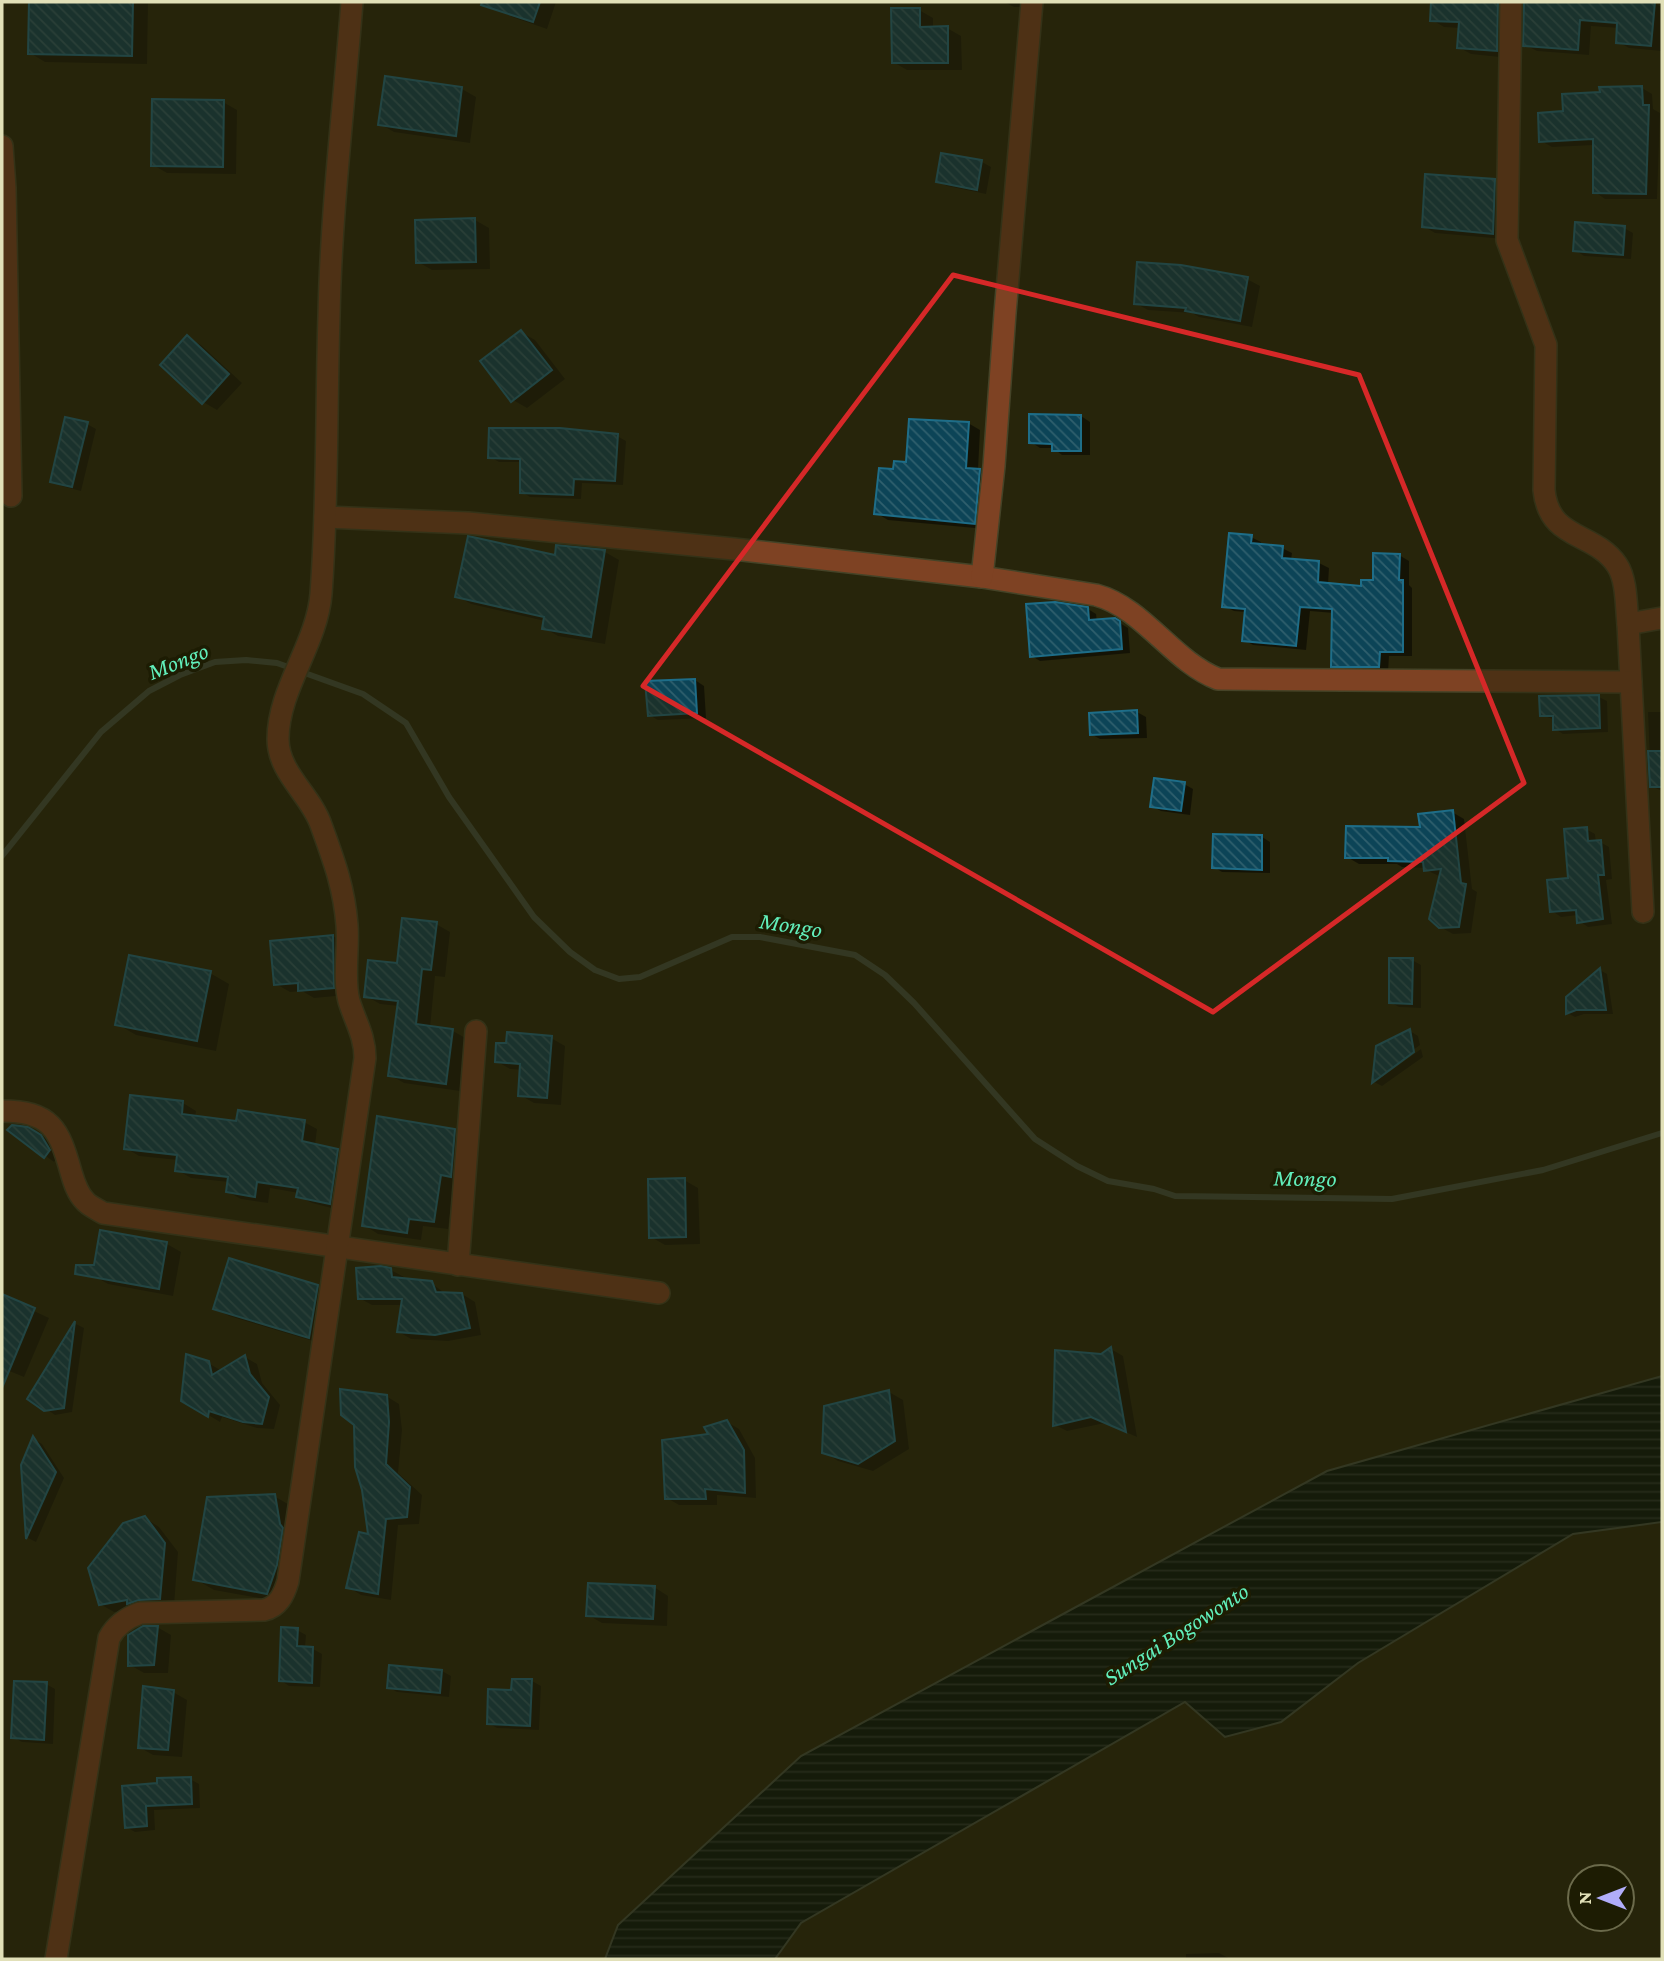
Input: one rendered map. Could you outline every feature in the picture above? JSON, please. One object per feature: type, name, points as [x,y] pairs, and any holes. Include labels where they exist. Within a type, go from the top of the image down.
[{"type":"street","points":[[56,1959],[109,1638],[113,1630],[128,1617],[140,1613],[264,1610],[272,1608],[285,1591],[337,1248],[365,1044],[348,999],[347,926],[341,880],[321,822],[285,766],[278,741],[280,714],[316,623],[321,596],[331,264],[352,2]]},
{"type":"street","points":[[982,577],[994,466],[1032,2]]},
{"type":"street","points":[[1511,2],[1507,240],[1546,345],[1545,497],[1551,515],[1558,524],[1604,551],[1616,564],[1623,583],[1628,624],[1643,912]]},
{"type":"street","points":[[2,146],[11,496]]},
{"type":"street","points":[[325,517],[468,523],[982,577],[1103,597],[1130,613],[1196,666],[1218,679],[1631,682]]},
{"type":"street","points":[[1628,624],[1662,618]]},
{"type":"street","points":[[458,1265],[476,1031]]},
{"type":"street","points":[[2,1111],[29,1114],[50,1124],[62,1141],[80,1195],[86,1203],[103,1213],[659,1293]]},
{"type":"highlighted area","points":[[953,275],[1359,375],[1524,783],[1213,1012],[643,686]]},
{"type":"water","name":"Sungai Bogowonto","points":[[1662,1376],[1662,1522],[1573,1534],[1358,1663],[1281,1722],[1225,1737],[1185,1702],[801,1923],[775,1959],[605,1959],[618,1925],[801,1756],[1327,1471]]},
{"type":"building","points":[[29,2],[133,2],[132,56],[28,54]]},
{"type":"building","points":[[482,2],[540,2],[533,22],[481,5]]},
{"type":"building","points":[[1431,2],[1498,2],[1497,51],[1457,48],[1459,22],[1430,21]]},
{"type":"building","points":[[1524,2],[1655,2],[1651,46],[1616,43],[1617,23],[1580,20],[1578,50],[1523,46]]},
{"type":"building","points":[[891,8],[920,8],[920,27],[948,26],[948,63],[892,63]]},
{"type":"building","points":[[385,76],[462,87],[456,136],[378,125]]},
{"type":"building","points":[[1642,86],[1643,105],[1649,105],[1646,194],[1593,193],[1593,139],[1539,142],[1538,113],[1563,111],[1562,94],[1600,92],[1599,87]]},
{"type":"building","points":[[152,99],[224,100],[223,167],[151,166]]},
{"type":"building","points":[[941,153],[982,160],[977,190],[936,182]]},
{"type":"building","points":[[1425,174],[1495,179],[1493,234],[1422,227]]},
{"type":"building","points":[[475,218],[476,262],[416,263],[415,220]]},
{"type":"building","points":[[1575,222],[1625,226],[1623,255],[1573,251]]},
{"type":"building","points":[[1137,262],[1181,265],[1248,277],[1240,321],[1185,311],[1186,308],[1134,304]]},
{"type":"building","points":[[521,330],[552,370],[511,402],[480,361]]},
{"type":"building","points":[[187,335],[229,374],[202,404],[160,365]]},
{"type":"building","points":[[1029,414],[1081,415],[1081,451],[1052,451],[1052,444],[1029,443]]},
{"type":"building","points":[[65,417],[88,422],[72,487],[50,482]]},
{"type":"building","points":[[909,419],[969,422],[966,468],[980,469],[975,524],[874,514],[879,468],[893,469],[894,461],[906,462]]},
{"type":"building","points":[[489,428],[560,428],[618,434],[615,481],[574,479],[573,495],[520,493],[520,459],[488,458]]},
{"type":"building","points":[[1229,533],[1252,535],[1251,543],[1283,546],[1282,558],[1319,561],[1318,582],[1361,586],[1361,580],[1373,580],[1373,553],[1400,554],[1399,580],[1403,580],[1403,652],[1380,652],[1379,667],[1331,667],[1332,609],[1300,607],[1296,646],[1242,641],[1245,609],[1222,607]]},
{"type":"building","points":[[468,536],[555,555],[556,545],[605,550],[591,637],[542,629],[544,617],[455,597]]},
{"type":"building","points":[[1055,602],[1088,607],[1089,620],[1115,618],[1120,621],[1122,649],[1030,657],[1026,604]]},
{"type":"building","points":[[695,679],[697,713],[648,716],[645,681]]},
{"type":"building","points":[[1599,695],[1600,728],[1553,730],[1553,716],[1540,716],[1539,696]]},
{"type":"building","points":[[1137,710],[1138,733],[1090,735],[1089,713]]},
{"type":"building","points":[[1648,751],[1662,751],[1662,787],[1650,787]]},
{"type":"building","points":[[1154,778],[1185,782],[1181,811],[1150,807]]},
{"type":"building","points":[[1453,810],[1461,883],[1466,884],[1459,927],[1439,928],[1429,919],[1441,869],[1424,871],[1423,862],[1388,861],[1388,858],[1345,858],[1346,826],[1420,827],[1418,814]]},
{"type":"building","points":[[1587,827],[1588,841],[1601,840],[1604,875],[1598,875],[1603,919],[1577,923],[1576,910],[1550,912],[1547,880],[1568,878],[1564,829]]},
{"type":"building","points":[[1213,834],[1262,835],[1262,870],[1212,868]]},
{"type":"building","points":[[402,918],[437,922],[431,970],[422,969],[416,1024],[453,1029],[446,1084],[388,1076],[398,1001],[364,997],[368,960],[397,963]]},
{"type":"building","points":[[333,935],[334,988],[298,991],[298,983],[274,985],[270,941]]},
{"type":"building","points":[[129,955],[211,971],[197,1041],[115,1025]]},
{"type":"building","points":[[1389,958],[1413,958],[1412,1004],[1389,1003]]},
{"type":"building","points":[[1600,968],[1606,1010],[1576,1010],[1566,1014],[1566,997]]},
{"type":"building","points":[[1410,1029],[1414,1052],[1372,1083],[1376,1046]]},
{"type":"building","points":[[507,1032],[552,1036],[547,1098],[518,1096],[520,1064],[495,1062],[496,1043],[506,1043]]},
{"type":"building","points":[[130,1095],[183,1101],[182,1114],[236,1121],[238,1110],[305,1120],[302,1141],[338,1149],[330,1204],[296,1197],[298,1188],[257,1182],[255,1197],[226,1192],[228,1177],[175,1171],[177,1155],[124,1149]]},
{"type":"building","points":[[377,1116],[455,1129],[451,1177],[441,1175],[434,1222],[409,1219],[407,1233],[362,1226]]},
{"type":"building","points":[[12,1125],[28,1127],[41,1135],[50,1150],[44,1158],[7,1130]]},
{"type":"building","points":[[685,1178],[686,1237],[649,1238],[648,1179]]},
{"type":"building","points":[[100,1230],[167,1242],[159,1289],[75,1274],[76,1265],[94,1265]]},
{"type":"building","points":[[229,1258],[318,1285],[309,1338],[213,1309]]},
{"type":"building","points":[[356,1268],[391,1268],[392,1277],[432,1281],[436,1292],[462,1293],[470,1328],[435,1335],[397,1332],[402,1299],[358,1299]]},
{"type":"building","points":[[2,1294],[35,1308],[2,1388]]},
{"type":"building","points":[[75,1321],[64,1408],[44,1411],[27,1399]]},
{"type":"building","points":[[1111,1347],[1126,1432],[1091,1417],[1053,1426],[1055,1350],[1101,1354]]},
{"type":"building","points":[[186,1354],[209,1361],[212,1375],[245,1355],[250,1374],[269,1397],[262,1424],[243,1422],[209,1411],[208,1417],[181,1401]]},
{"type":"building","points":[[340,1389],[387,1395],[389,1422],[386,1464],[410,1487],[407,1517],[386,1519],[378,1594],[346,1588],[359,1532],[368,1534],[362,1490],[355,1467],[354,1425],[341,1415]]},
{"type":"building","points":[[889,1390],[895,1441],[858,1464],[822,1453],[824,1406]]},
{"type":"building","points":[[727,1420],[744,1450],[745,1493],[705,1489],[706,1499],[665,1499],[662,1440],[708,1434],[704,1427]]},
{"type":"building","points":[[33,1436],[56,1472],[26,1539],[21,1465]]},
{"type":"building","points":[[275,1494],[283,1528],[277,1565],[267,1594],[193,1580],[207,1497]]},
{"type":"building","points":[[145,1516],[165,1543],[160,1599],[139,1600],[127,1604],[127,1600],[99,1605],[88,1568],[123,1523]]},
{"type":"building","points":[[588,1583],[655,1586],[653,1619],[586,1616]]},
{"type":"building","points":[[143,1626],[158,1626],[154,1665],[128,1666],[128,1635]]},
{"type":"building","points":[[281,1627],[298,1628],[297,1646],[313,1647],[312,1683],[279,1681]]},
{"type":"building","points":[[389,1665],[442,1670],[440,1693],[387,1688]]},
{"type":"building","points":[[512,1679],[532,1679],[530,1726],[487,1724],[488,1689],[511,1690]]},
{"type":"building","points":[[14,1681],[47,1682],[44,1740],[11,1738]]},
{"type":"building","points":[[143,1686],[174,1690],[168,1750],[138,1748]]},
{"type":"building","points":[[191,1777],[192,1804],[146,1806],[147,1826],[125,1828],[122,1786],[157,1783],[157,1778]]},
{"type":"waterway","name":"Mongo","points":[[2,856],[101,732],[149,691],[180,675],[215,662],[246,660],[277,663],[363,694],[406,723],[449,797],[534,917],[570,952],[595,970],[619,979],[640,977],[732,937],[760,937],[855,955],[885,975],[914,1003],[1035,1139],[1077,1166],[1108,1181],[1154,1189],[1175,1196],[1392,1199],[1543,1170],[1662,1133]]}]
